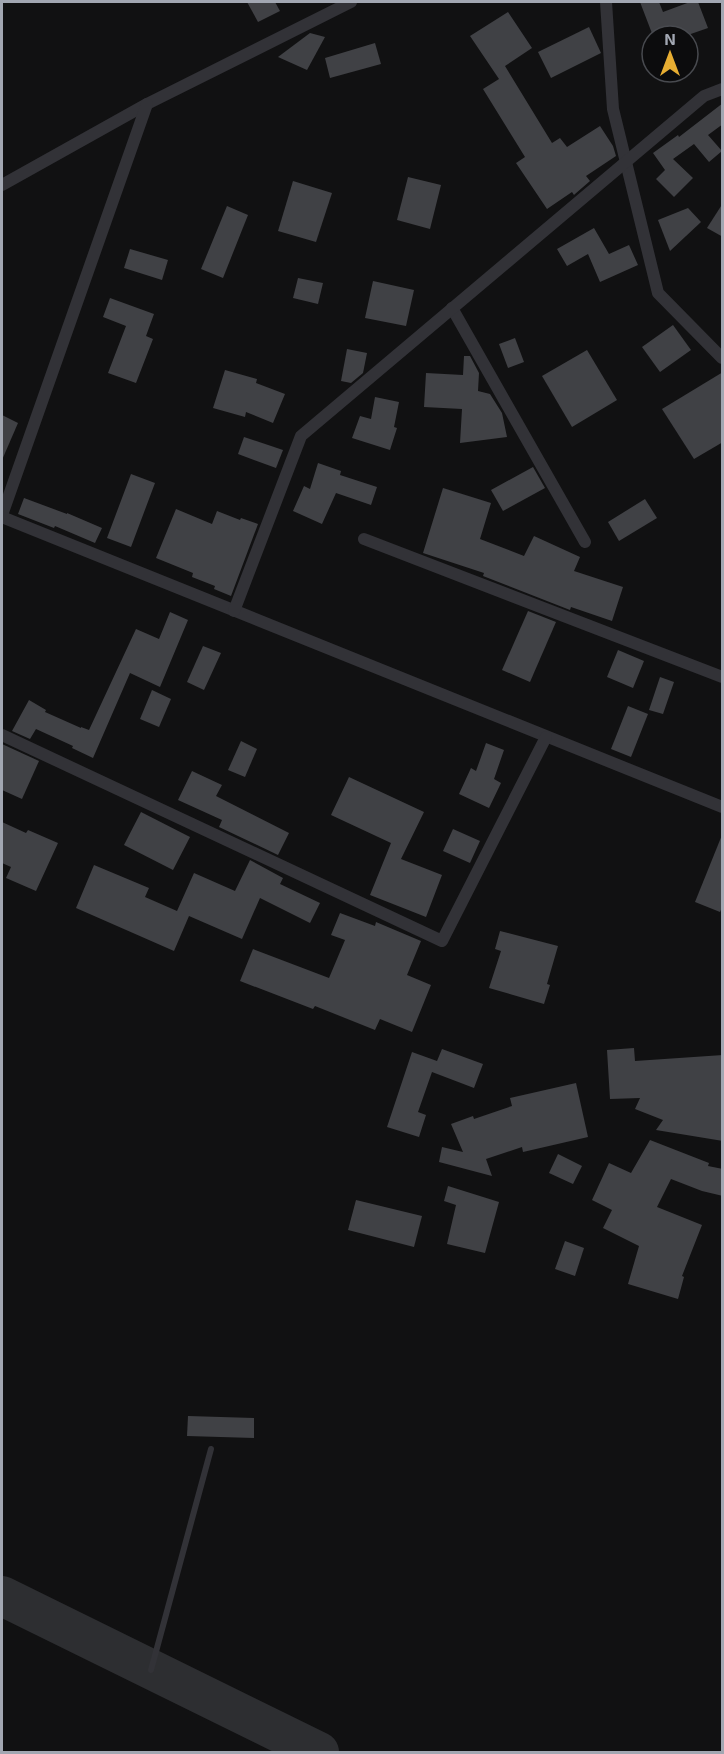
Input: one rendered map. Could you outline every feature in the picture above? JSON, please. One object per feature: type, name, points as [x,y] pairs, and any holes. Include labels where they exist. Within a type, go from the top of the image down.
[{"type":"street","points":[[2,185],[147,104],[351,2]]},
{"type":"street","points":[[606,2],[613,109],[658,293],[723,358]]},
{"type":"street","points":[[234,611],[301,436],[704,96],[723,90]]},
{"type":"street","points":[[147,104],[2,516],[723,807]]},
{"type":"street","points":[[452,308],[585,542]]},
{"type":"street","points":[[364,539],[723,677]]},
{"type":"street","points":[[2,735],[442,941],[546,737]]},
{"type":"lane","points":[[151,1670],[211,1449]]},
{"type":"building","points":[[247,2],[275,2],[280,11],[258,22]]},
{"type":"building","points":[[640,2],[659,2],[663,12],[690,2],[698,2],[708,28],[700,31],[700,24],[648,24]]},
{"type":"building","points":[[508,12],[532,48],[505,66],[552,143],[560,138],[567,147],[600,126],[613,146],[616,156],[586,176],[590,181],[574,195],[572,192],[547,209],[516,163],[525,157],[483,89],[499,79],[470,36]]},
{"type":"building","points":[[589,27],[601,53],[551,78],[538,52]]},
{"type":"building","points":[[310,33],[325,37],[307,70],[278,57]]},
{"type":"building","points":[[375,43],[381,64],[330,78],[325,58]]},
{"type":"building","points":[[723,103],[723,124],[708,135],[722,151],[709,162],[694,144],[673,159],[693,178],[674,197],[656,179],[665,170],[653,153],[678,135],[679,137]]},
{"type":"building","points":[[408,177],[441,185],[430,229],[397,220]]},
{"type":"building","points":[[293,181],[332,193],[316,242],[278,231]]},
{"type":"building","points":[[723,203],[723,237],[707,228]]},
{"type":"building","points":[[227,206],[248,215],[223,278],[201,269]]},
{"type":"building","points":[[688,208],[701,222],[670,251],[658,220]]},
{"type":"building","points":[[594,228],[609,254],[629,245],[638,265],[600,282],[588,254],[567,266],[557,249]]},
{"type":"building","points":[[130,249],[168,260],[162,280],[124,268]]},
{"type":"building","points":[[298,278],[323,283],[318,304],[293,298]]},
{"type":"building","points":[[373,281],[414,290],[406,326],[365,318]]},
{"type":"building","points":[[110,298],[154,314],[146,336],[153,339],[136,383],[108,373],[126,326],[103,317]]},
{"type":"building","points":[[673,325],[691,350],[660,372],[642,347]]},
{"type":"building","points":[[515,338],[524,362],[508,368],[499,344]]},
{"type":"building","points":[[347,349],[367,353],[363,373],[351,383],[341,381]]},
{"type":"building","points":[[587,350],[617,400],[572,427],[542,376]]},
{"type":"building","points":[[464,356],[470,356],[479,373],[478,391],[490,394],[502,413],[507,437],[460,443],[462,409],[424,407],[426,373],[463,375]]},
{"type":"building","points":[[225,370],[257,379],[256,383],[285,394],[273,423],[246,412],[245,417],[213,408]]},
{"type":"building","points":[[723,372],[723,442],[694,459],[662,409]]},
{"type":"building","points":[[375,397],[399,402],[394,427],[397,428],[390,450],[352,438],[360,416],[371,419]]},
{"type":"building","points":[[2,415],[18,423],[2,460]]},
{"type":"building","points":[[244,437],[283,450],[276,468],[238,454]]},
{"type":"building","points":[[318,463],[341,471],[340,475],[377,487],[371,505],[336,493],[322,524],[293,511],[304,486],[310,489]]},
{"type":"building","points":[[533,467],[545,488],[503,511],[491,490]]},
{"type":"building","points":[[131,474],[155,483],[131,547],[107,538]]},
{"type":"building","points":[[443,488],[491,503],[480,539],[524,556],[534,536],[580,557],[574,571],[623,587],[612,621],[571,607],[570,610],[483,576],[484,573],[423,553]]},
{"type":"building","points":[[24,498],[102,528],[95,543],[55,526],[54,528],[18,514]]},
{"type":"building","points":[[645,499],[657,518],[619,541],[608,522]]},
{"type":"building","points":[[176,509],[212,524],[217,511],[258,524],[231,596],[214,589],[215,586],[192,577],[193,573],[156,558]]},
{"type":"building","points":[[528,611],[556,622],[530,682],[502,670]]},
{"type":"building","points":[[170,612],[188,620],[160,687],[130,673],[93,758],[36,729],[30,739],[12,731],[29,700],[46,710],[45,712],[89,730],[136,629],[159,639]]},
{"type":"building","points":[[203,646],[221,653],[204,690],[187,682]]},
{"type":"building","points":[[618,650],[644,661],[633,688],[607,677]]},
{"type":"building","points":[[660,677],[674,682],[663,714],[649,710]]},
{"type":"building","points":[[152,690],[171,699],[159,727],[140,719]]},
{"type":"building","points":[[628,706],[648,714],[631,757],[611,749]]},
{"type":"building","points":[[241,741],[257,749],[245,777],[228,770]]},
{"type":"building","points":[[486,743],[504,750],[494,779],[501,783],[489,808],[459,794],[471,768],[476,771]]},
{"type":"building","points":[[2,744],[39,761],[22,799],[2,790]]},
{"type":"building","points":[[192,771],[222,785],[216,796],[289,833],[278,855],[219,827],[222,820],[178,800]]},
{"type":"building","points":[[349,777],[424,812],[401,859],[442,875],[426,917],[370,895],[391,843],[331,815]]},
{"type":"building","points":[[141,812],[190,837],[173,870],[124,845]]},
{"type":"building","points":[[2,822],[26,833],[28,830],[58,843],[36,891],[6,878],[11,867],[2,863]]},
{"type":"building","points":[[453,829],[480,841],[470,863],[443,851]]},
{"type":"building","points":[[722,835],[723,905],[720,912],[695,902]]},
{"type":"building","points":[[250,860],[283,878],[280,884],[320,903],[310,923],[260,898],[242,939],[189,916],[174,951],[76,908],[94,865],[149,888],[145,897],[177,911],[194,873],[235,891]]},
{"type":"building","points":[[340,913],[375,926],[376,922],[421,941],[407,975],[431,985],[412,1032],[380,1019],[375,1030],[315,1006],[313,1009],[240,981],[253,949],[329,978],[345,940],[331,935]]},
{"type":"building","points":[[500,931],[558,946],[544,1004],[489,988],[501,951],[495,949]]},
{"type":"building","points":[[634,1048],[635,1061],[723,1055],[723,1141],[656,1130],[663,1120],[635,1109],[640,1098],[610,1099],[607,1050]]},
{"type":"building","points":[[442,1049],[483,1064],[474,1088],[432,1072],[418,1112],[426,1115],[419,1137],[387,1127],[412,1052],[437,1061]]},
{"type":"building","points":[[576,1083],[588,1137],[523,1152],[522,1147],[486,1159],[492,1176],[439,1162],[442,1147],[463,1152],[451,1124],[512,1106],[510,1098]]},
{"type":"building","points":[[650,1140],[709,1163],[708,1166],[723,1169],[723,1196],[671,1179],[657,1207],[702,1225],[682,1276],[684,1277],[678,1299],[628,1284],[639,1246],[603,1228],[612,1210],[592,1200],[609,1163],[631,1173]]},
{"type":"building","points":[[558,1154],[582,1166],[573,1184],[549,1173]]},
{"type":"building","points":[[448,1186],[499,1202],[485,1253],[447,1244],[456,1205],[444,1201]]},
{"type":"building","points":[[356,1200],[422,1216],[414,1247],[348,1230]]},
{"type":"building","points":[[565,1241],[584,1248],[575,1276],[555,1269]]},
{"type":"building","points":[[188,1416],[254,1418],[254,1438],[187,1436]]},
{"type":"taxiway","points":[[2,1596],[319,1752]]}]
